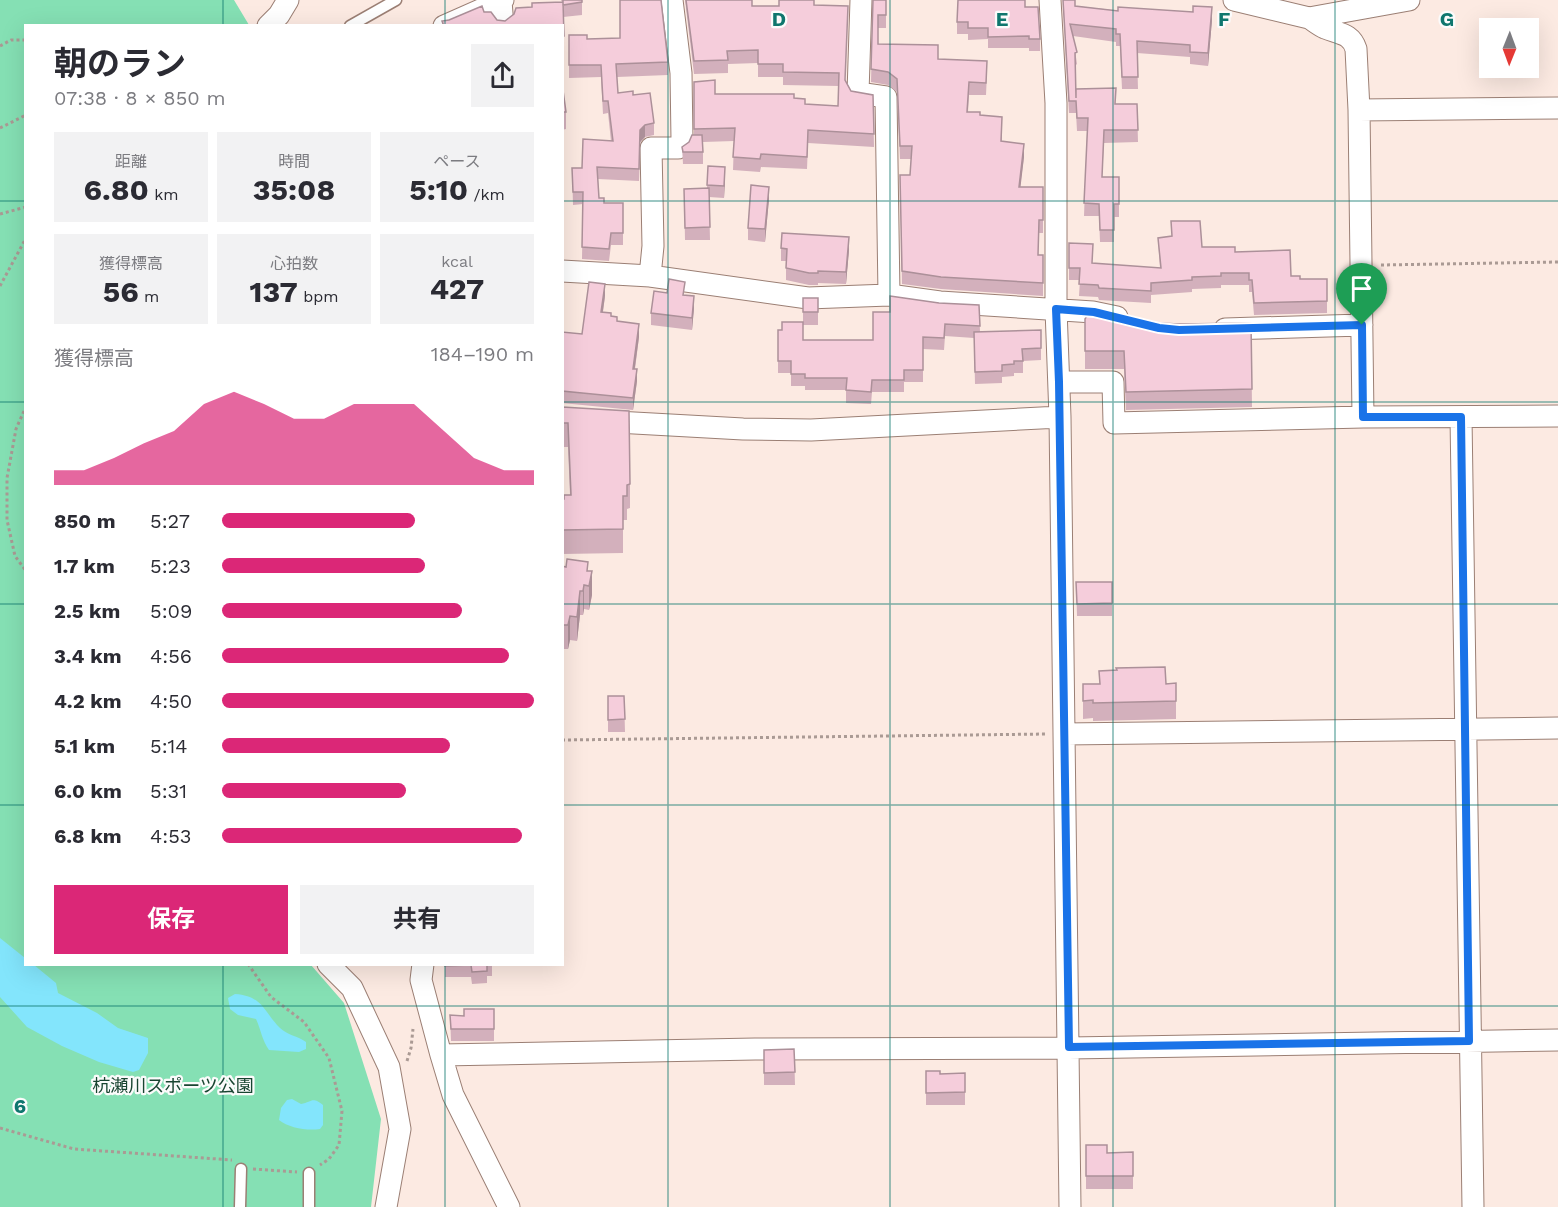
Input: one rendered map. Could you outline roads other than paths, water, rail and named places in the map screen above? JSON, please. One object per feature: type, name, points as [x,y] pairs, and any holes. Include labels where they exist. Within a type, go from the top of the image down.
[{"type":"street","points":[[270,24],[288,0]]},
{"type":"street","points":[[448,24],[502,0],[503,24]]},
{"type":"street","points":[[650,276],[653,246],[651,148],[678,148],[682,140],[681,73],[672,0]]},
{"type":"street","points":[[861,0],[858,93],[886,97],[889,296]]},
{"type":"street","points":[[1050,0],[1056,103],[1056,309],[1060,417],[1070,1207]]},
{"type":"street","points":[[1234,0],[1309,18],[1323,28],[1348,36],[1354,42],[1359,110],[1363,417]]},
{"type":"street","points":[[1309,18],[1409,0]]},
{"type":"street","points":[[1359,110],[1558,108]]},
{"type":"street","points":[[564,271],[650,276],[808,298],[889,296],[940,302],[1094,312],[1137,322]]},
{"type":"street","points":[[1202,329],[1362,325]]},
{"type":"street","points":[[1059,382],[1113,382],[1114,423],[1363,417],[1558,416]]},
{"type":"street","points":[[564,419],[743,429],[811,430],[1060,417]]},
{"type":"street","points":[[1461,417],[1473,1207]]},
{"type":"street","points":[[1064,734],[1558,728]]},
{"type":"street","points":[[330,966],[352,988],[389,1067],[400,1129],[386,1207]]},
{"type":"street","points":[[423,966],[421,980],[453,1095],[509,1207]]},
{"type":"street","points":[[441,1054],[755,1048],[1069,1047],[1558,1040]]},
{"type":"lane","points":[[354,24],[396,0]]},
{"type":"lane","points":[[240,1169],[240,1207]]},
{"type":"lane","points":[[309,1173],[309,1207]]},
{"type":"water","points":[[0,938],[24,957],[24,966],[35,966],[56,983],[58,993],[97,1013],[118,1028],[148,1038],[148,1053],[139,1070],[133,1072],[99,1062],[27,1027],[0,997]]},
{"type":"water","points":[[235,994],[257,1001],[283,1030],[306,1042],[306,1049],[299,1052],[269,1050],[256,1019],[238,1015],[230,1009],[228,998]]},
{"type":"water","points":[[292,1099],[301,1104],[314,1100],[323,1105],[323,1125],[320,1129],[298,1128],[279,1120],[281,1108],[287,1100]]},
{"type":"park label","name":"杭瀬川スポーツ公園","points":[[173,1086]]}]
